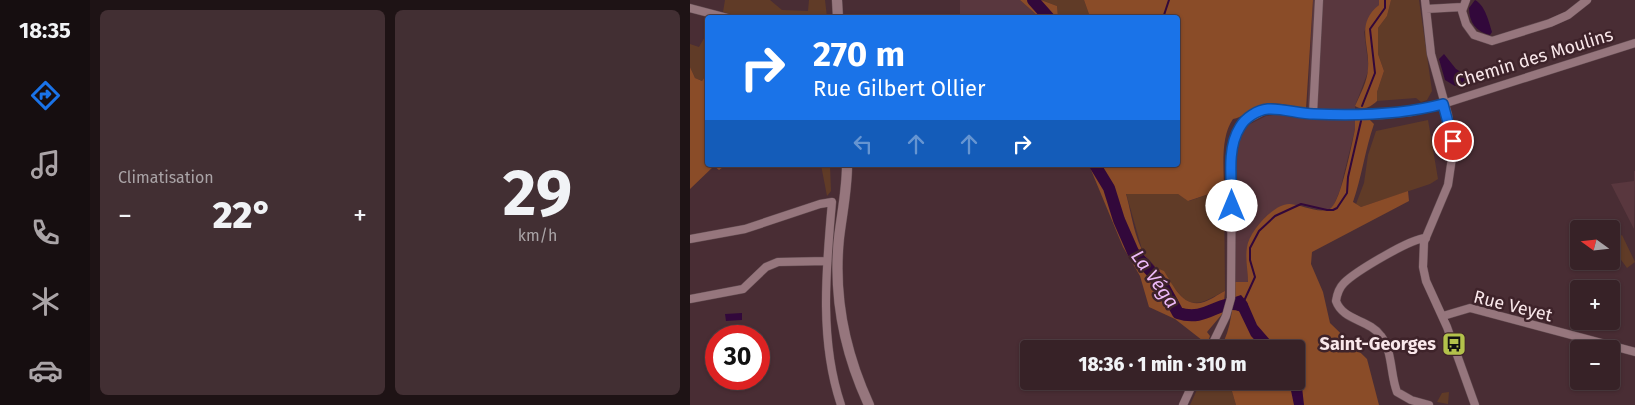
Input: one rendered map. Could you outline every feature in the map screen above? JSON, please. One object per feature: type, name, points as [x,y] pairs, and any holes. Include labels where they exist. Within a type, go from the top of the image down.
[{"type":"main road","points":[[837,0],[838,15]]},
{"type":"main road","points":[[847,167],[837,265],[837,296],[848,351],[869,405]]},
{"type":"street","points":[[1313,114],[1319,0]]},
{"type":"street","points":[[1426,0],[1430,54],[1453,141],[1452,166],[1444,197],[1422,250],[1424,274],[1443,316],[1475,405]]},
{"type":"street","points":[[1426,9],[1464,4],[1466,24],[1474,35],[1492,41],[1550,23],[1568,15],[1587,0]]},
{"type":"street","points":[[690,8],[717,15]]},
{"type":"street","name":"Chemin des Moulins","points":[[1214,340],[1231,298],[1232,152],[1239,128],[1246,120],[1267,109],[1313,114],[1398,113],[1443,104],[1635,43]]},
{"type":"street","points":[[690,239],[745,229],[820,204],[832,202],[827,261],[829,352],[841,405]]},
{"type":"street","points":[[1426,238],[1417,238],[1396,248],[1350,277],[1342,286],[1336,301],[1343,313],[1366,323],[1380,334],[1390,355],[1397,392],[1411,400],[1429,405]]},
{"type":"street","points":[[690,299],[743,289],[766,267],[778,262],[827,261]]},
{"type":"street","name":"Rue Veyet","points":[[1443,316],[1470,308],[1635,352]]},
{"type":"street","points":[[1183,405],[1190,390]]},
{"type":"shaded area","points":[[725,0],[770,0],[782,10],[808,11],[809,0],[825,0],[827,15],[734,15],[723,12]]},
{"type":"shaded area","points":[[960,0],[1020,0],[1037,15],[960,15]]},
{"type":"shaded area","points":[[1020,0],[1041,0],[1057,6],[1058,15],[1037,15]]},
{"type":"shaded area","points":[[1041,0],[1084,0],[1089,15],[1058,15],[1057,6]]},
{"type":"shaded area","points":[[1084,0],[1313,0],[1306,109],[1282,104],[1264,104],[1233,119],[1224,144],[1224,189],[1188,201],[1178,194],[1126,194],[1137,238],[1142,249],[1155,266],[1164,271],[1175,289],[1184,299],[1197,303],[1207,301],[1225,291],[1223,313],[1207,332],[1210,336],[1208,340],[1202,340],[1175,319],[1149,307],[1140,276],[1123,247],[1090,167],[1180,167],[1180,15],[1089,15]]},
{"type":"shaded area","points":[[1313,0],[1379,0],[1379,5],[1364,32],[1369,69],[1355,106],[1355,129],[1340,190],[1333,207],[1325,211],[1300,205],[1247,246],[1248,282],[1234,282],[1233,224],[1237,153],[1240,139],[1246,126],[1266,116],[1280,114],[1307,119]]},
{"type":"shaded area","points":[[1379,0],[1391,0],[1387,16],[1378,28],[1378,54],[1384,71],[1377,92],[1377,101],[1370,107],[1361,108],[1355,106],[1368,73],[1365,35],[1367,20],[1379,5]]},
{"type":"shaded area","points":[[1391,0],[1419,0],[1432,91],[1427,100],[1421,102],[1416,98],[1377,101],[1377,92],[1384,71],[1378,54],[1378,28],[1387,16]]},
{"type":"shaded area","points":[[1475,0],[1486,14],[1492,32],[1490,35],[1477,29],[1470,18],[1469,8]]},
{"type":"shaded area","points":[[705,36],[705,78],[702,81],[695,78],[690,67],[690,44],[699,47]]},
{"type":"shaded area","points":[[1444,54],[1456,69],[1470,77],[1470,81],[1455,86],[1445,80],[1439,59]]},
{"type":"shaded area","points":[[690,67],[695,78],[702,81],[705,77],[705,167],[713,167],[690,189]]},
{"type":"shaded area","points":[[1367,117],[1374,124],[1353,202],[1361,207],[1408,191],[1409,201],[1312,252],[1311,264],[1323,292],[1330,323],[1367,359],[1379,405],[1236,405],[1232,390],[1305,390],[1305,340],[1224,340],[1232,308],[1234,282],[1248,282],[1247,247],[1252,234],[1270,213],[1277,208],[1290,204],[1311,209],[1327,210],[1335,203],[1346,171],[1355,129],[1355,118]]},
{"type":"shaded area","points":[[1428,120],[1438,179],[1430,184],[1361,207],[1356,204],[1364,183],[1368,155],[1376,131]]},
{"type":"shaded area","points":[[821,167],[830,167],[831,191],[827,196]]},
{"type":"shaded area","points":[[1635,171],[1634,229],[1611,184],[1634,181]]},
{"type":"shaded area","points":[[1224,189],[1225,291],[1205,301],[1190,302],[1184,299],[1143,253],[1126,193],[1178,194],[1189,201]]},
{"type":"shaded area","points":[[1622,235],[1635,262],[1627,268],[1620,258],[1620,236]]},
{"type":"shaded area","points":[[1241,295],[1247,302],[1257,325],[1270,340],[1255,340],[1251,336],[1239,311],[1231,308],[1235,297]]},
{"type":"shaded area","points":[[742,313],[742,320],[726,321],[725,314]]},
{"type":"shaded area","points":[[1197,390],[1232,390],[1236,405],[1190,405]]},
{"type":"shaded area","points":[[1291,390],[1302,390],[1304,405],[1294,405]]},
{"type":"shaded area","points":[[1449,392],[1448,404],[1437,402],[1442,393]]},
{"type":"waterway","name":"La Véga","points":[[1033,0],[1046,15]]},
{"type":"waterway","points":[[1164,15],[1169,0]]},
{"type":"waterway","points":[[1362,106],[1375,73],[1370,29],[1385,8],[1385,0]]},
{"type":"waterway","points":[[1244,301],[1255,277],[1250,260],[1250,248],[1259,231],[1275,216],[1301,204],[1333,210],[1337,208],[1347,193],[1348,177],[1361,121]]},
{"type":"waterway","name":"La Véga","points":[[1096,167],[1109,188],[1119,220],[1133,252],[1161,282],[1178,313],[1197,315],[1227,305],[1242,306]]},
{"type":"place","name":"Saint-Georges","points":[[1454,344]]},
{"type":"route","points":[[1232,206],[1232,152],[1239,128],[1257,112],[1267,109],[1304,114],[1380,115],[1411,112],[1443,104],[1446,107],[1453,141]]}]
